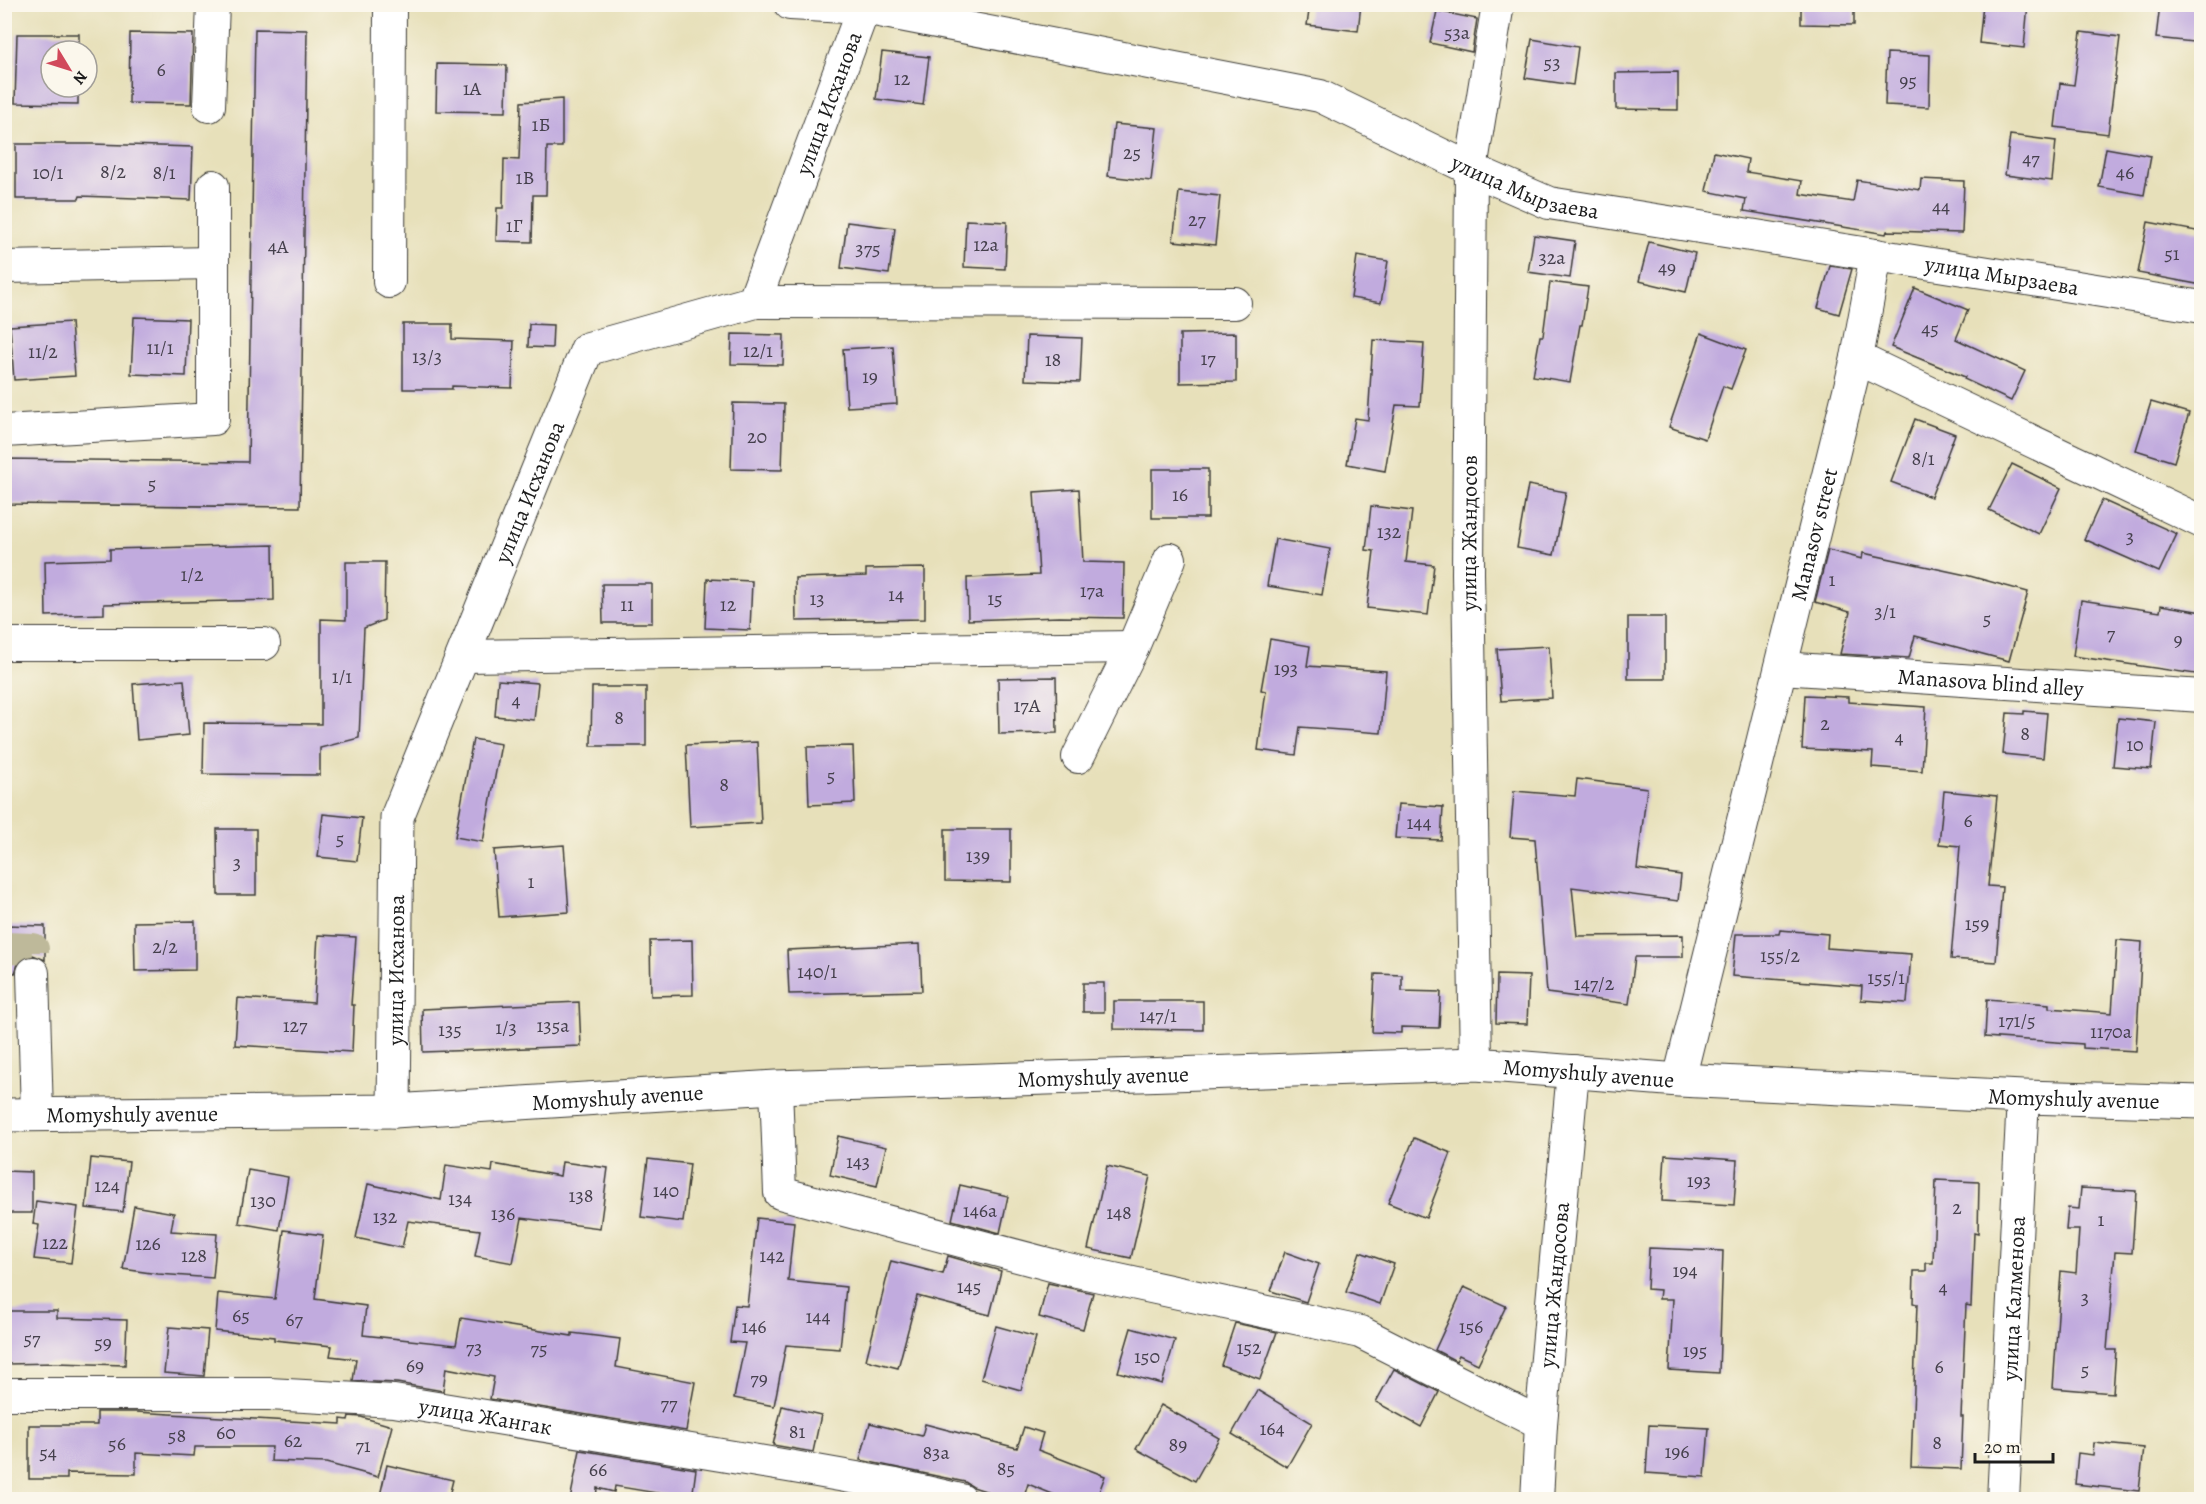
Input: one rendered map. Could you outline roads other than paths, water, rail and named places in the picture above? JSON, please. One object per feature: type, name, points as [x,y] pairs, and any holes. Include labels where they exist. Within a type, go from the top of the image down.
[{"type":"main road","name":"улица Исханова","points":[[394,1112],[397,817],[587,350],[754,302],[865,6]]},
{"type":"main road","name":"Momyshuly avenue","points":[[4,1115],[394,1112],[776,1087],[1476,1064],[1679,1080],[2023,1097],[2202,1102]]},
{"type":"street","points":[[209,106],[213,4]]},
{"type":"street","points":[[388,282],[390,4]]},
{"type":"street","name":"улица Мырзаева","points":[[790,4],[865,6],[1320,96],[1471,169],[1549,203],[2202,308]]},
{"type":"street","name":"улица Жандосов","points":[[1476,1064],[1468,573],[1471,169],[1498,4]]},
{"type":"street","points":[[4,430],[213,419],[213,186]]},
{"type":"street","name":"Manasov street","points":[[1679,1080],[1857,358],[1876,255]]},
{"type":"street","points":[[4,267],[213,263]]},
{"type":"street","points":[[754,302],[1235,303]]},
{"type":"street","points":[[1857,358],[2202,522]]},
{"type":"street","points":[[1078,757],[1134,647],[1170,559]]},
{"type":"street","points":[[4,644],[264,644]]},
{"type":"street","points":[[463,656],[1134,647]]},
{"type":"street","name":"Manasova blind alley","points":[[1781,668],[2202,696]]},
{"type":"street","points":[[33,973],[37,1115]]},
{"type":"street","name":"улица Жандосова","points":[[1537,1500],[1541,1424],[1573,1071]]},
{"type":"street","points":[[776,1087],[780,1193],[1063,1268],[1360,1332],[1541,1424]]},
{"type":"street","name":"улица Калменова","points":[[2003,1500],[2023,1097]]},
{"type":"street","name":"улица Жангак","points":[[4,1394],[268,1394],[394,1401],[806,1468],[961,1500]]},
{"type":"tunnel","points":[[4,948],[33,949],[33,973]]}]
